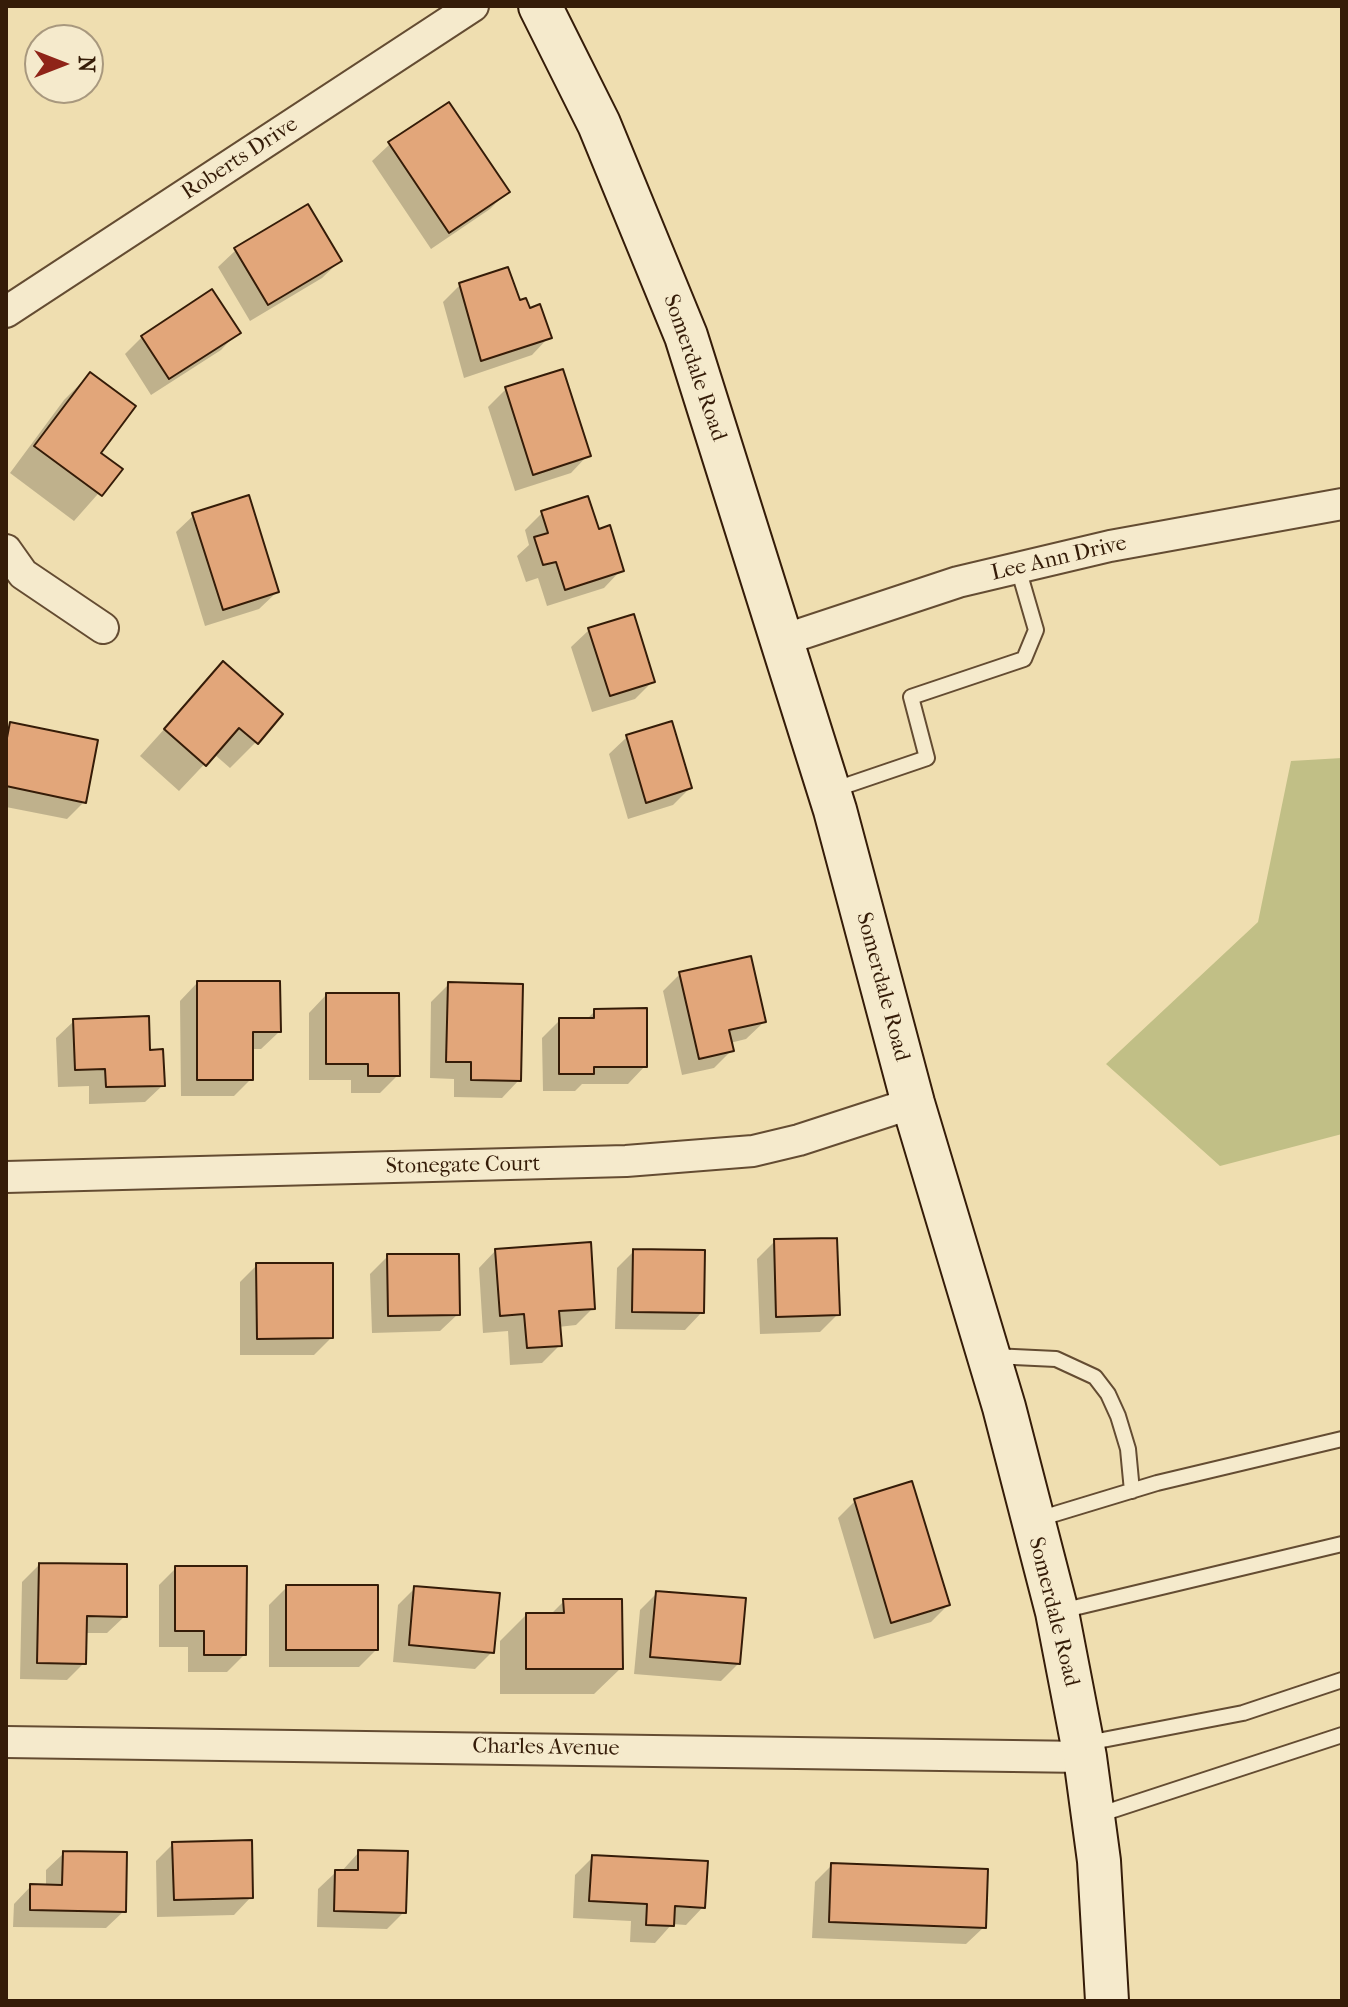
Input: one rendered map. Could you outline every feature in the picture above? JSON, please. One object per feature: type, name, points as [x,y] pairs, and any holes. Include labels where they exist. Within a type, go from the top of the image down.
[{"type":"main road","name":"Somerdale Road","points":[[540,6],[599,124],[686,336],[829,792],[913,1103],[989,1356],[1057,1612],[1094,1816],[1107,2001]]},
{"type":"street","name":"Roberts Drive","points":[[6,312],[473,6]]},
{"type":"street","name":"Lee Ann Drive","points":[[783,640],[958,582],[1110,546],[1342,504]]},
{"type":"street","points":[[6,550],[23,574],[103,628]]},
{"type":"street","name":"Stonegate Court","points":[[6,1177],[674,1158],[753,1151],[784,1144],[913,1103]]},
{"type":"street","name":"Charles Avenue","points":[[6,1742],[1084,1750]]},
{"type":"lane","points":[[829,792],[927,758],[911,697],[1024,659],[1036,630],[1018,568]]},
{"type":"lane","points":[[989,1356],[1056,1359],[1095,1377],[1108,1394],[1118,1416],[1128,1449],[1132,1491]]},
{"type":"lane","points":[[1031,1521],[1132,1491],[1342,1439]]},
{"type":"lane","points":[[1057,1612],[1342,1544]]},
{"type":"lane","points":[[1084,1750],[1243,1713],[1342,1680]]},
{"type":"lane","points":[[1094,1816],[1342,1735]]},
{"type":"shaded area","points":[[1342,758],[1342,1134],[1220,1166],[1106,1064],[1258,922],[1291,761]]},
{"type":"building","points":[[449,102],[510,192],[449,233],[388,142]]},
{"type":"building","points":[[308,204],[342,261],[268,305],[234,248]]},
{"type":"building","points":[[508,267],[520,300],[526,298],[530,308],[540,304],[552,338],[481,361],[459,283]]},
{"type":"building","points":[[212,289],[241,333],[169,379],[141,336]]},
{"type":"building","points":[[563,369],[591,456],[533,475],[505,387]]},
{"type":"building","points":[[90,372],[136,406],[101,453],[123,469],[102,496],[34,446]]},
{"type":"building","points":[[249,495],[279,592],[223,610],[192,513]]},
{"type":"building","points":[[588,496],[599,529],[610,525],[624,571],[565,590],[556,562],[543,565],[534,537],[548,533],[541,511]]},
{"type":"building","points":[[634,614],[655,682],[610,696],[588,628]]},
{"type":"building","points":[[223,661],[283,714],[258,744],[239,728],[206,766],[164,729]]},
{"type":"building","points":[[672,721],[692,788],[646,803],[626,735]]},
{"type":"building","points":[[10,722],[98,740],[86,803],[6,786],[6,743]]},
{"type":"building","points":[[751,956],[766,1022],[729,1030],[734,1051],[699,1059],[679,972]]},
{"type":"building","points":[[197,981],[280,981],[281,1032],[253,1032],[253,1080],[197,1080]]},
{"type":"building","points":[[448,982],[523,984],[521,1081],[471,1080],[471,1062],[446,1062]]},
{"type":"building","points":[[326,993],[399,993],[400,1076],[368,1076],[368,1064],[326,1064]]},
{"type":"building","points":[[647,1008],[647,1067],[594,1067],[594,1074],[559,1074],[559,1018],[594,1018],[594,1009]]},
{"type":"building","points":[[149,1016],[150,1050],[163,1049],[165,1086],[106,1087],[105,1069],[75,1070],[73,1019]]},
{"type":"building","points":[[837,1238],[840,1315],[776,1317],[774,1239]]},
{"type":"building","points":[[591,1242],[595,1309],[559,1311],[562,1346],[527,1348],[524,1314],[500,1316],[495,1249]]},
{"type":"building","points":[[633,1249],[705,1250],[704,1313],[632,1312]]},
{"type":"building","points":[[387,1254],[459,1254],[460,1315],[388,1316]]},
{"type":"building","points":[[256,1263],[333,1263],[333,1338],[257,1339]]},
{"type":"building","points":[[912,1481],[950,1605],[891,1623],[854,1499]]},
{"type":"building","points":[[39,1563],[127,1564],[127,1617],[87,1616],[86,1664],[37,1663]]},
{"type":"building","points":[[175,1566],[247,1566],[246,1655],[204,1655],[204,1631],[175,1631]]},
{"type":"building","points":[[286,1585],[378,1585],[378,1650],[286,1650]]},
{"type":"building","points":[[414,1586],[500,1593],[494,1653],[409,1645]]},
{"type":"building","points":[[656,1591],[746,1598],[740,1664],[650,1657]]},
{"type":"building","points":[[563,1599],[622,1599],[623,1669],[526,1669],[526,1613],[564,1613]]},
{"type":"building","points":[[252,1840],[253,1898],[174,1900],[172,1842]]},
{"type":"building","points":[[358,1850],[408,1851],[406,1913],[334,1911],[335,1870],[358,1870]]},
{"type":"building","points":[[63,1851],[127,1852],[126,1912],[30,1910],[30,1884],[62,1885]]},
{"type":"building","points":[[592,1855],[708,1861],[705,1908],[675,1906],[674,1926],[646,1925],[647,1904],[589,1901]]},
{"type":"building","points":[[831,1863],[988,1869],[986,1928],[829,1922]]}]
